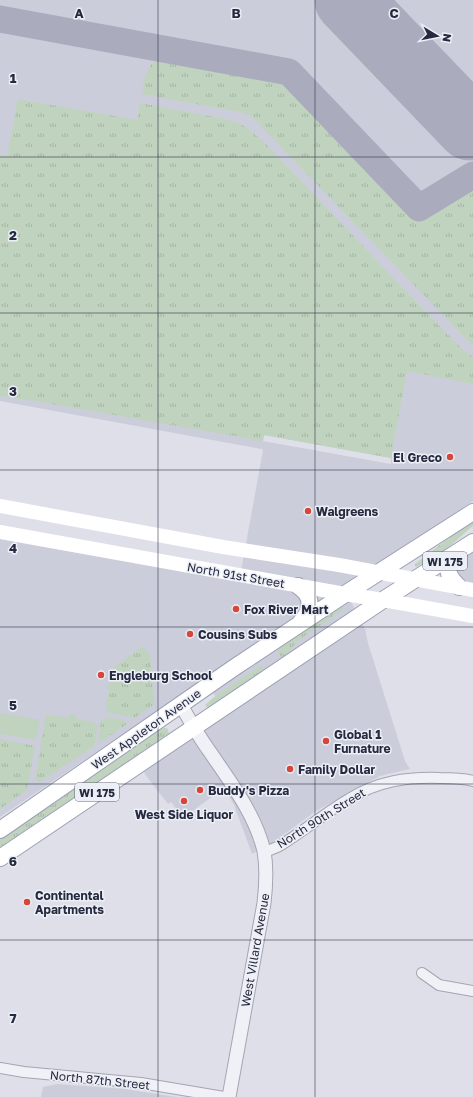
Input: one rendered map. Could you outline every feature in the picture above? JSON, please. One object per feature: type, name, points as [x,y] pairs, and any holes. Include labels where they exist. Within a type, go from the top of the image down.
[{"type":"main road","points":[[0,506],[246,551],[339,565],[466,589]]},
{"type":"main road","name":"West Appleton Avenue","points":[[0,830],[264,648],[473,512]]},
{"type":"main road","name":"North 91st Street","points":[[0,532],[473,616]]},
{"type":"main road","name":"West Appleton Avenue","points":[[0,858],[275,672],[473,542]]},
{"type":"main road","points":[[453,555],[449,576],[466,589]]},
{"type":"main road","points":[[297,626],[305,616],[310,601],[306,592],[298,586]]},
{"type":"main road","points":[[264,648],[275,672]]},
{"type":"street","name":"West Villard Avenue","points":[[181,705],[209,751],[249,811],[264,852],[266,873],[264,903],[229,1097]]},
{"type":"street","name":"North 90th Street","points":[[264,852],[280,845],[349,798],[382,783],[406,778],[425,777],[473,781]]},
{"type":"street","points":[[422,973],[438,985],[473,991]]},
{"type":"street","name":"North 87th Street","points":[[0,1068],[24,1072],[141,1084],[224,1097]]},
{"type":"shaded area","points":[[0,0],[473,0],[473,501],[343,586],[365,629],[405,761],[410,769],[380,776],[316,811],[272,843],[252,854],[234,805],[224,788],[183,818],[171,802],[168,804],[144,772],[226,713],[204,679],[0,817],[0,539],[239,582],[263,450],[0,401]],"holes":[[[264,435],[391,458],[391,464],[263,441]]]},
{"type":"shaded area","points":[[473,553],[473,583],[458,579],[455,565]]},
{"type":"shaded area","points":[[57,1084],[125,1089],[177,1097],[41,1097],[43,1087]]},
{"type":"green space","points":[[161,58],[173,58],[260,74],[282,81],[289,85],[322,116],[420,220],[473,187],[473,346],[252,117],[240,112],[142,94],[145,77],[149,68]]},
{"type":"green space","points":[[18,99],[137,120],[140,104],[146,104],[230,120],[244,126],[262,140],[461,348],[473,357],[473,384],[407,371],[391,458],[264,435],[263,441],[0,396],[0,155],[7,156]]},
{"type":"green space","points":[[473,519],[473,526],[449,547],[416,567],[415,564]]},
{"type":"green space","points":[[341,606],[343,609],[302,638],[286,655],[281,657],[277,649],[280,646]]},
{"type":"green space","points":[[143,646],[150,656],[154,704],[135,718],[106,712],[107,708],[105,707],[109,690],[107,689],[107,686],[109,686],[112,669]]},
{"type":"green space","points":[[261,665],[264,670],[208,708],[205,705],[213,698]]},
{"type":"green space","points":[[0,713],[40,720],[36,740],[0,734]]},
{"type":"green space","points":[[70,714],[77,715],[76,719],[94,722],[94,724],[98,725],[94,746],[38,783],[35,778],[46,715],[69,718]]},
{"type":"green space","points":[[107,717],[124,720],[127,724],[100,742],[98,738],[101,721]]},
{"type":"green space","points":[[167,728],[169,733],[0,849],[0,836],[155,730]]},
{"type":"green space","points":[[0,739],[35,746],[27,790],[0,809]]},
{"type":"taxiway","points":[[0,19],[289,72],[419,208],[473,175]]},
{"type":"runway","points":[[348,0],[470,127]]},
{"type":"place","name":"El Greco","points":[[450,457]]},
{"type":"place","name":"Walgreens","points":[[308,511]]},
{"type":"place","name":"Fox River Mart","points":[[236,609]]},
{"type":"place","name":"Cousins Subs","points":[[190,634]]},
{"type":"place","name":"Engleburg School","points":[[101,675]]},
{"type":"place","name":"Global 1 Furnature","points":[[326,741]]},
{"type":"place","name":"Family Dollar","points":[[290,769]]},
{"type":"place","name":"Buddy's Pizza","points":[[200,790]]},
{"type":"place","name":"West Side Liquor","points":[[184,801]]},
{"type":"place","name":"Continental Apartments","points":[[27,902]]}]
